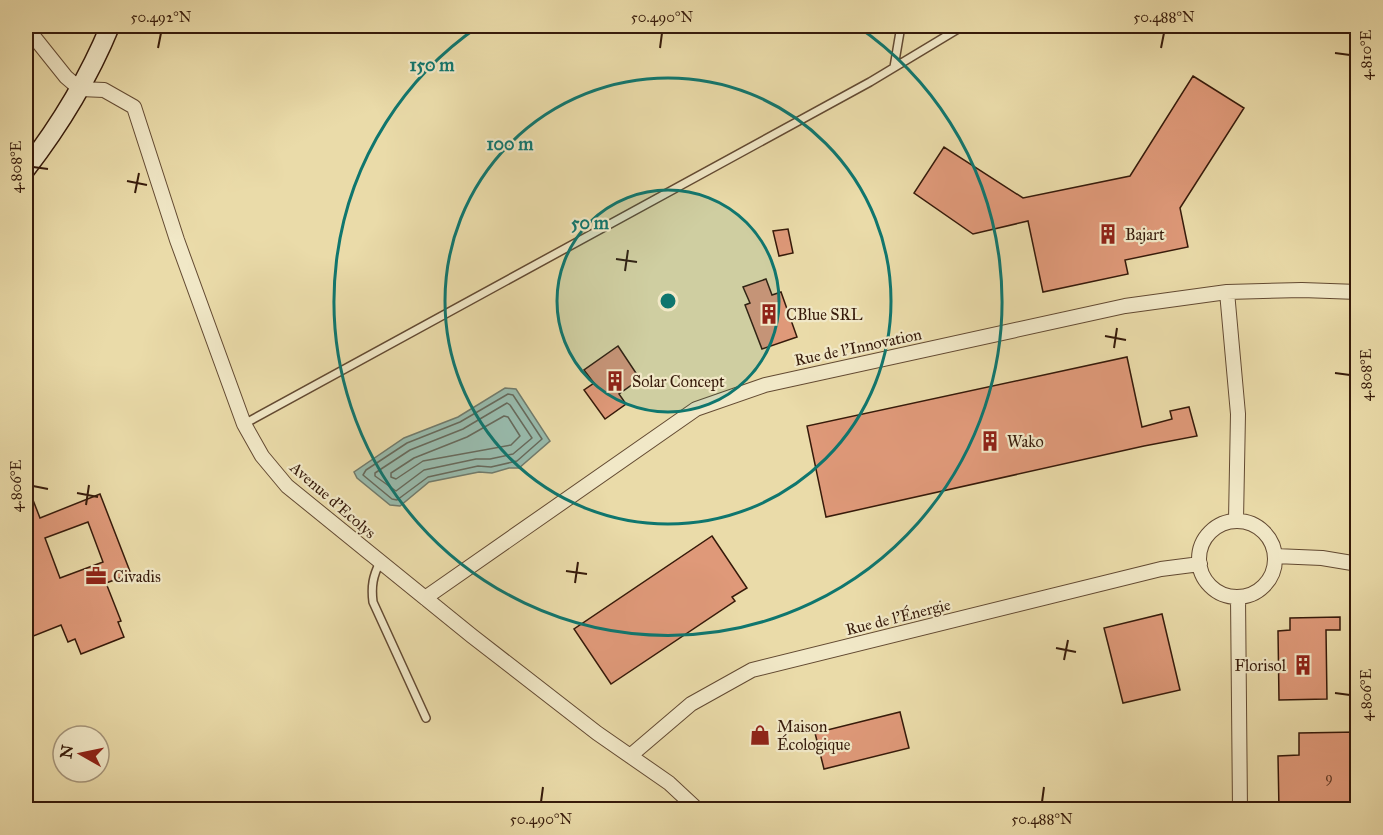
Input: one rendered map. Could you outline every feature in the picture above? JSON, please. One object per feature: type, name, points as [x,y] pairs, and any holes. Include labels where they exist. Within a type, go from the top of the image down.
[{"type":"main road","points":[[26,169],[46,144],[80,89],[110,26]]},
{"type":"street","points":[[26,27],[66,77],[80,89]]},
{"type":"street","name":"Avenue d'Ecolys","points":[[80,89],[104,90],[134,107],[177,240],[244,424],[262,456],[287,486],[489,650],[669,783],[699,810]]},
{"type":"street","name":"Rue de l'Innovation","points":[[425,598],[696,409],[765,385],[1125,306],[1227,292],[1302,290],[1358,292]]},
{"type":"street","points":[[1227,292],[1238,414],[1236,520]]},
{"type":"street","points":[[1236,520],[1251,523],[1265,533],[1275,556],[1273,571],[1267,583],[1257,591],[1238,597],[1224,594],[1212,587],[1203,575],[1200,564],[1201,546],[1209,533],[1221,524],[1236,520]]},
{"type":"street","points":[[1275,556],[1322,558],[1358,564]]},
{"type":"street","name":"Rue de l'Énergie","points":[[630,756],[691,704],[752,670],[1161,569],[1200,564]]},
{"type":"street","points":[[1238,597],[1239,810]]},
{"type":"lane","points":[[894,67],[901,26]]},
{"type":"lane","points":[[244,424],[870,82],[963,26]]},
{"type":"lane","points":[[380,562],[371,586],[373,602],[426,718]]},
{"type":"water","points":[[505,388],[516,389],[550,441],[519,468],[509,468],[492,473],[479,472],[429,482],[400,506],[390,505],[357,478],[354,472],[404,438],[458,417]]},
{"type":"building","points":[[1193,76],[1244,108],[1180,208],[1188,247],[1125,260],[1128,274],[1043,292],[1028,221],[973,234],[914,193],[944,147],[1023,198],[1130,176]]},
{"type":"building","points":[[788,229],[793,253],[779,256],[773,231]]},
{"type":"building","name":"CBlue SRL","points":[[766,279],[772,295],[781,292],[797,337],[762,349],[745,305],[750,303],[743,287]]},
{"type":"building","name":"Solar Concept","points":[[618,346],[640,379],[619,394],[626,404],[605,419],[584,390],[594,383],[584,370]]},
{"type":"building","name":"Wako","points":[[1127,357],[1142,427],[1172,419],[1170,411],[1189,407],[1197,436],[826,517],[807,426]]},
{"type":"building","name":"Civadis","points":[[26,482],[40,518],[100,494],[131,574],[106,583],[121,621],[118,622],[124,637],[81,654],[75,639],[68,642],[61,625],[26,639]],"holes":[[[88,522],[103,562],[60,578],[45,538]]]},
{"type":"building","points":[[712,536],[747,588],[732,597],[735,601],[611,684],[574,629]]},
{"type":"building","points":[[1162,614],[1180,690],[1123,703],[1104,628]]},
{"type":"building","name":"Florisol","points":[[1340,617],[1340,630],[1326,630],[1327,699],[1279,700],[1278,631],[1290,630],[1290,618]]},
{"type":"building","points":[[900,712],[909,748],[824,769],[815,733]]},
{"type":"building","points":[[1358,732],[1358,806],[1279,810],[1278,756],[1299,755],[1299,733]]},
{"type":"place","name":"Bajart","points":[[1108,234]]},
{"type":"place","name":"CBlue SRL","points":[[769,314]]},
{"type":"place","name":"Solar Concept","points":[[615,381]]},
{"type":"place","name":"Wako","points":[[990,441]]},
{"type":"place","name":"Civadis","points":[[96,576]]},
{"type":"place","name":"Florisol","points":[[1303,665]]},
{"type":"place","name":"Maison Écologique","points":[[760,735]]}]
